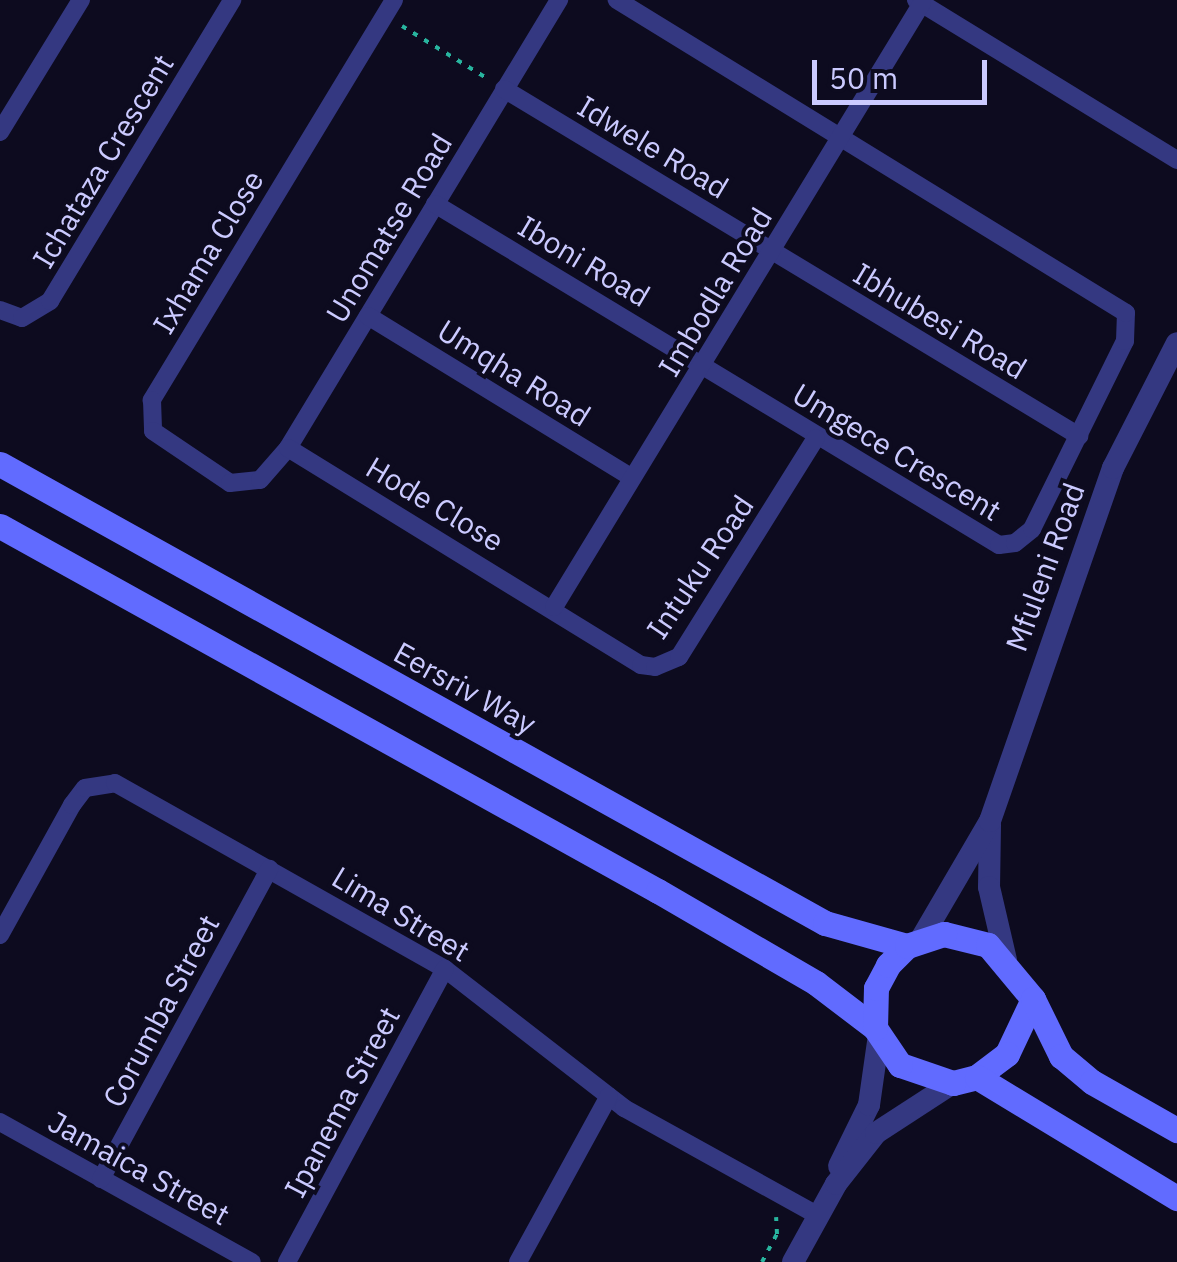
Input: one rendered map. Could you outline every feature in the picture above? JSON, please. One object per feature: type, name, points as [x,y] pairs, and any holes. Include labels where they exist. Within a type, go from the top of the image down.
[{"type":"main road","name":"Eersriv Way","points":[[0,464],[825,923],[914,943]]},
{"type":"main road","points":[[0,526],[658,891],[816,984],[877,1031],[900,1065],[964,1080],[1177,1198]]},
{"type":"main road","points":[[877,1031],[876,988],[914,943],[967,936],[1006,960],[1033,999],[1061,1056],[1092,1082],[1177,1130]]},
{"type":"main road","points":[[964,1080],[1007,1054],[1033,999]]},
{"type":"street","points":[[0,132],[81,0]]},
{"type":"street","name":"Ichataza Crescent","points":[[0,310],[22,318],[50,301],[232,0]]},
{"type":"street","name":"Unomatse Road","points":[[260,480],[288,448],[558,0]]},
{"type":"street","points":[[617,0],[838,138]]},
{"type":"street","points":[[919,2],[1177,160]]},
{"type":"street","name":"Imbodla Road","points":[[554,607],[631,477],[704,366],[919,2]]},
{"type":"street","name":"Ixhama Close","points":[[260,480],[230,483],[164,442],[153,430],[152,400],[389,8]]},
{"type":"street","name":"Idwele Road","points":[[504,90],[772,252]]},
{"type":"street","name":"Umgece Crescent","points":[[704,366],[816,438],[1005,545],[1032,529],[1125,341],[1126,313],[838,138]]},
{"type":"street","name":"Iboni Road","points":[[435,204],[704,366]]},
{"type":"street","name":"Ibhubesi Road","points":[[772,252],[1079,436]]},
{"type":"street","name":"Umqha Road","points":[[368,316],[631,477]]},
{"type":"street","name":"Mfuleni Road","points":[[914,943],[990,821],[1113,468],[1177,343]]},
{"type":"street","name":"Intuku Road","points":[[554,607],[641,664],[666,666],[679,657],[816,438]]},
{"type":"street","name":"Hode Close","points":[[288,448],[554,607]]},
{"type":"street","name":"Lima Street","points":[[0,935],[72,805],[95,783],[115,782],[446,969],[609,1096],[819,1216]]},
{"type":"street","name":"Mfuleni Road","points":[[990,821],[988,887],[1006,960]]},
{"type":"street","name":"Corumba Street","points":[[101,1179],[269,869]]},
{"type":"street","name":"Ipanema Street","points":[[287,1262],[446,969]]},
{"type":"street","points":[[793,1262],[836,1184],[870,1105],[877,1031]]},
{"type":"street","points":[[836,1184],[876,1133],[964,1080]]},
{"type":"street","points":[[518,1262],[609,1096]]},
{"type":"street","name":"Jamaica Street","points":[[0,1122],[252,1262]]},
{"type":"path","points":[[389,8],[504,90]]},
{"type":"path","points":[[762,1262],[777,1234],[776,1217]]}]
